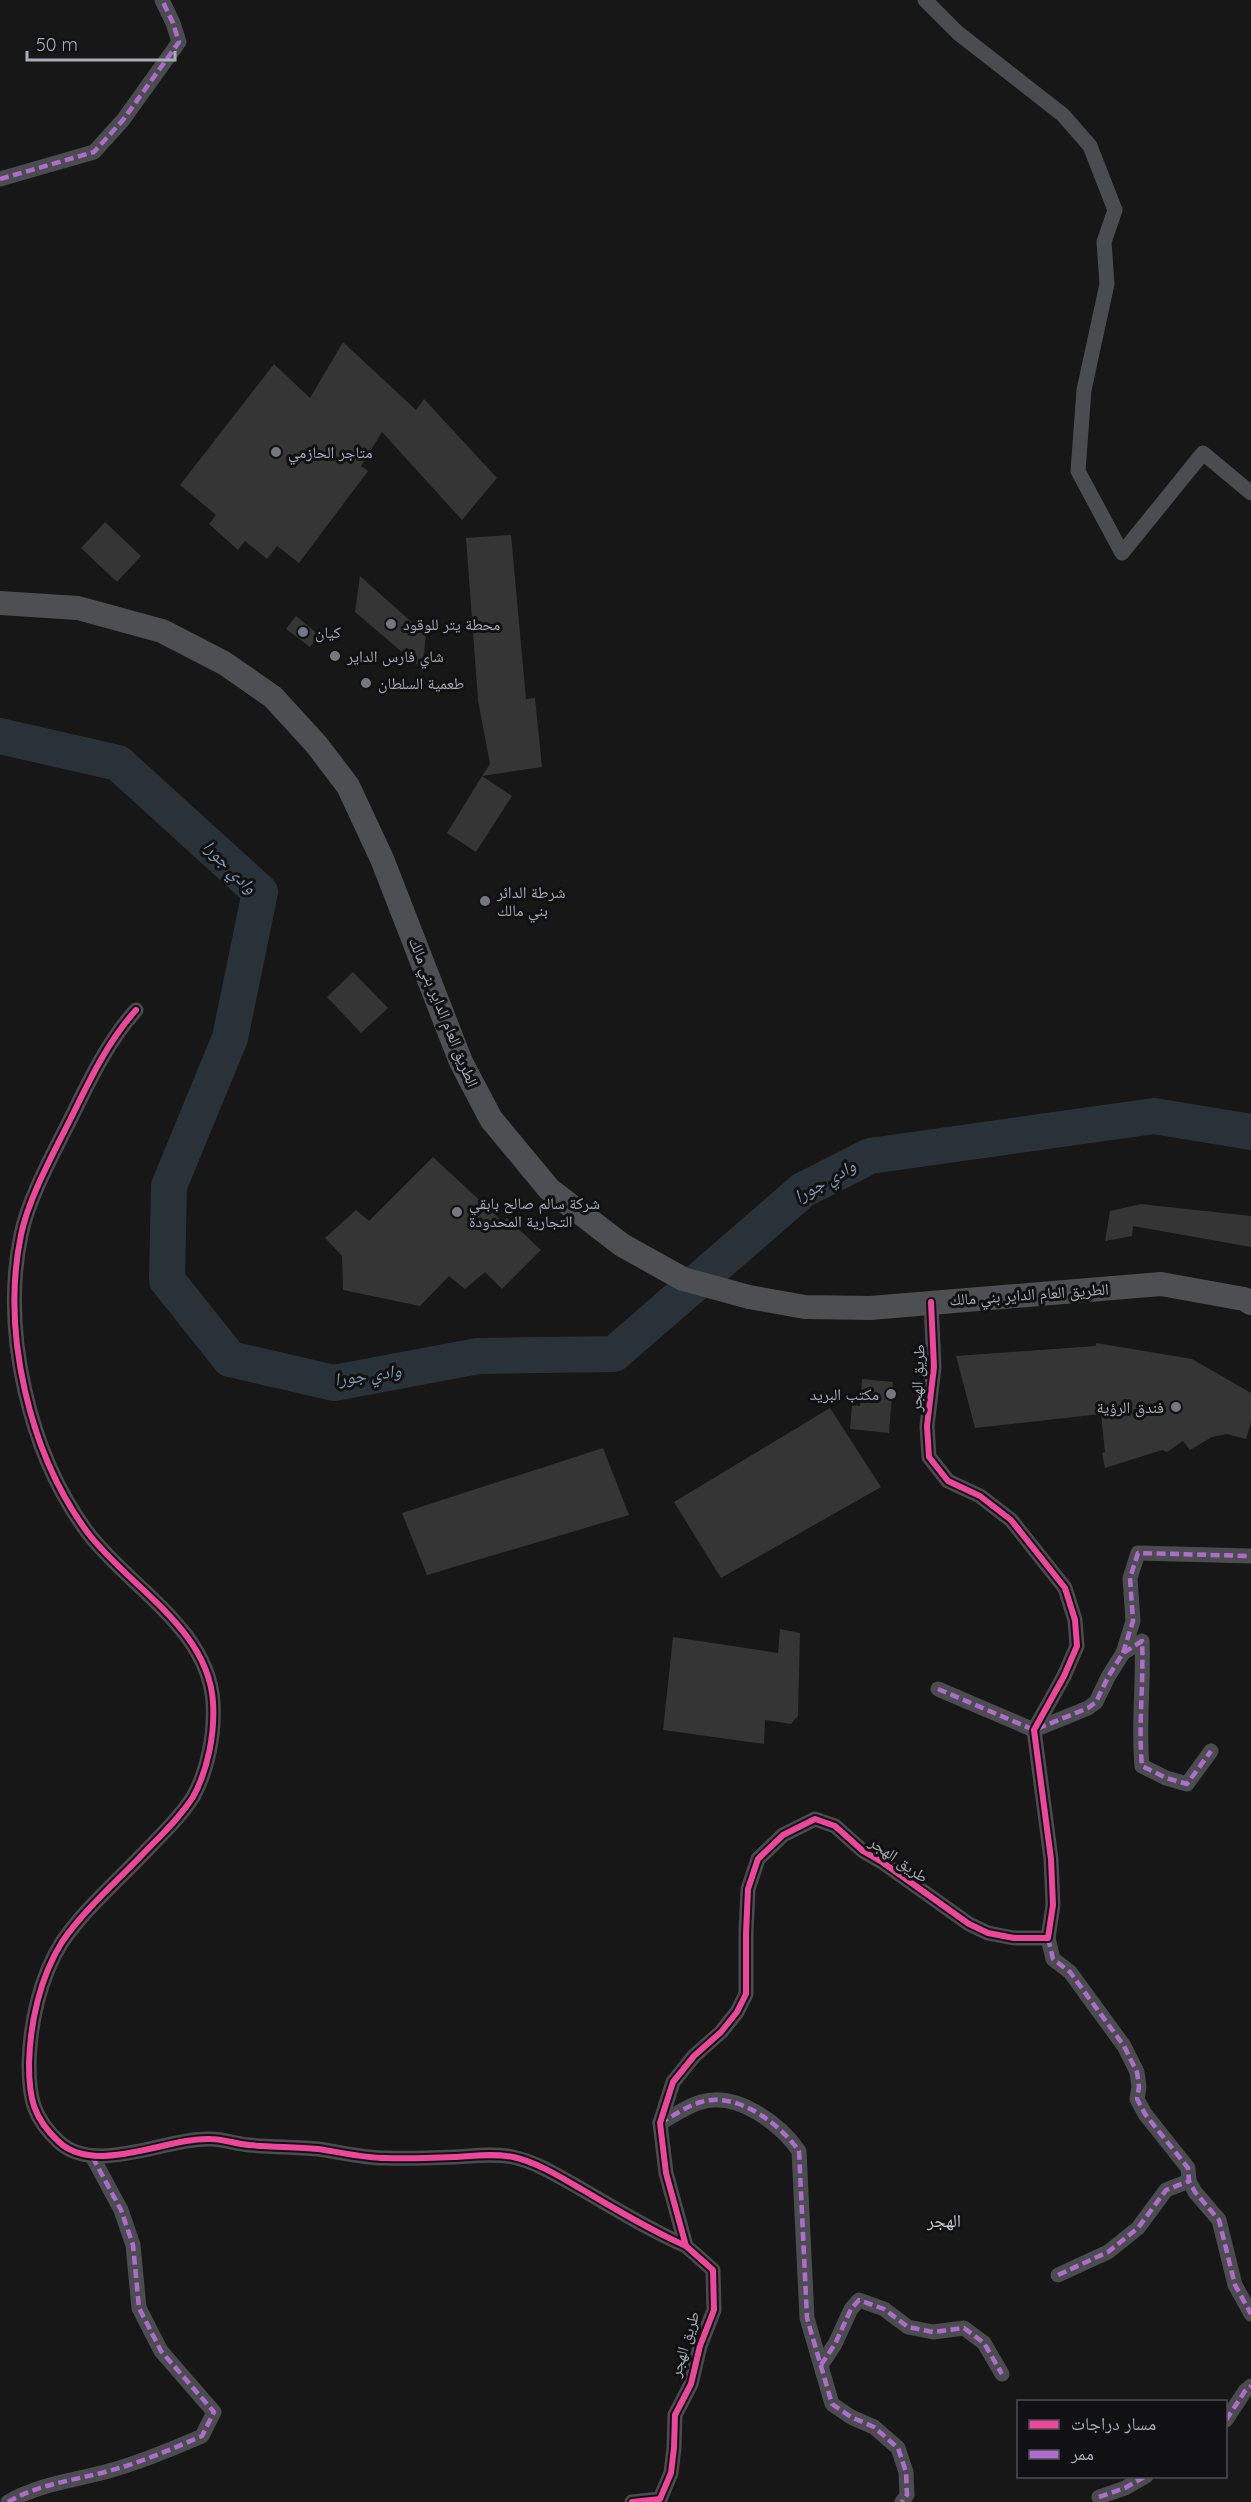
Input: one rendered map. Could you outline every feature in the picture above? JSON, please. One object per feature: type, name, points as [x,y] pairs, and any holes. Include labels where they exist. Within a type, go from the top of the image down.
[{"type":"main road","name":"الطريق العام الداير بني مالك","points":[[0,603],[78,608],[162,631],[224,663],[273,697],[316,744],[348,786],[382,859],[461,1062],[491,1119],[549,1189],[622,1245],[683,1279],[749,1297],[805,1307],[870,1308],[1161,1284],[1251,1302]]},
{"type":"street","points":[[0,179],[94,152],[123,120],[179,42],[162,0]]},
{"type":"street","points":[[925,0],[958,33],[1063,114],[1089,146],[1115,210],[1104,242],[1107,284],[1084,390],[1078,471],[1122,553],[1203,453],[1251,493]]},
{"type":"street","points":[[136,1010],[120,1028],[91,1078],[45,1170],[21,1232],[15,1283],[17,1341],[34,1429],[49,1463],[88,1532],[171,1619],[198,1652],[209,1676],[213,1703],[213,1728],[207,1762],[196,1792],[181,1814],[62,1942],[41,1989],[29,2051],[32,2109],[64,2147],[92,2156],[136,2152],[173,2143],[209,2139],[248,2145],[317,2149],[380,2158],[484,2155],[515,2157],[556,2174],[658,2234],[686,2246]]},
{"type":"street","name":"طريق الهجر","points":[[931,1302],[934,1367],[927,1426],[929,1457],[948,1481],[980,1496],[1011,1520],[1065,1588],[1076,1620],[1077,1646],[1064,1676],[1034,1731]]},
{"type":"street","points":[[938,1689],[1034,1731],[1088,1708],[1096,1702],[1123,1653],[1133,1621],[1130,1578],[1138,1553],[1251,1556]]},
{"type":"street","points":[[1123,1653],[1142,1641],[1142,1699],[1139,1736],[1142,1766],[1166,1778],[1187,1784],[1211,1751]]},
{"type":"street","points":[[1034,1731],[1051,1859],[1053,1905],[1048,1938],[1053,1959],[1070,1972],[1124,2046],[1137,2072],[1139,2087],[1137,2099],[1145,2114],[1188,2168],[1189,2181],[1195,2192],[1219,2220],[1235,2285],[1251,2314]]},
{"type":"street","name":"طريق الهجر","points":[[632,2502],[660,2500],[671,2473],[675,2415],[691,2384],[700,2346],[714,2310],[712,2270],[686,2246],[666,2172],[660,2123],[673,2082],[694,2056],[721,2032],[737,2012],[746,1994],[748,1889],[758,1859],[783,1835],[814,1819],[836,1826],[863,1851],[969,1924],[988,1933],[1014,1938],[1048,1938]]},
{"type":"street","points":[[660,2123],[702,2101],[728,2100],[748,2108],[771,2123],[791,2139],[799,2151],[807,2318],[832,2404],[851,2418],[874,2427],[898,2448],[906,2472],[907,2495],[902,2502]]},
{"type":"street","points":[[8,2502],[27,2490],[106,2472],[147,2459],[202,2436],[214,2412],[161,2351],[139,2307],[133,2245],[121,2210],[92,2156]]},
{"type":"street","points":[[1058,2274],[1108,2252],[1138,2228],[1166,2190],[1189,2181]]},
{"type":"street","points":[[821,2365],[835,2344],[851,2309],[859,2300],[884,2309],[908,2327],[933,2332],[964,2328],[984,2343],[1002,2374]]},
{"type":"street","points":[[1227,2418],[1245,2391],[1251,2386]]},
{"type":"street","points":[[1099,2497],[1125,2488],[1142,2478]]},
{"type":"building","points":[[343,342],[416,410],[424,399],[497,478],[462,520],[382,432],[361,466],[368,471],[299,563],[277,546],[267,559],[245,541],[238,550],[209,524],[216,515],[180,485],[274,364],[310,398]]},
{"type":"building","points":[[105,522],[141,556],[117,582],[81,548]]},
{"type":"building","points":[[511,535],[526,699],[535,698],[542,767],[482,776],[490,764],[478,700],[466,538]]},
{"type":"building","name":"محطة يتر للوقود","points":[[360,576],[426,635],[422,669],[355,612]]},
{"type":"building","name":"كيان","points":[[296,616],[319,635],[310,647],[286,629]]},
{"type":"building","points":[[482,776],[512,796],[476,852],[447,833]]},
{"type":"building","points":[[353,972],[388,1008],[361,1033],[327,997]]},
{"type":"building","points":[[433,1157],[503,1222],[507,1218],[541,1250],[502,1289],[485,1272],[465,1289],[449,1276],[420,1306],[343,1290],[342,1256],[325,1238],[356,1210],[369,1221]]},
{"type":"building","points":[[1141,1204],[1251,1216],[1251,1247],[1133,1226],[1132,1236],[1105,1241],[1110,1211]]},
{"type":"building","points":[[1096,1343],[1192,1359],[1251,1393],[1251,1422],[1246,1439],[1227,1434],[1212,1437],[1190,1450],[1183,1441],[1167,1452],[1162,1450],[1105,1468],[1102,1453],[1105,1452],[1101,1414],[975,1428],[956,1356],[1096,1346]]},
{"type":"building","points":[[862,1379],[893,1382],[889,1433],[850,1429],[852,1405],[860,1406]]},
{"type":"building","points":[[830,1408],[881,1487],[721,1578],[674,1502]]},
{"type":"building","points":[[603,1448],[629,1515],[427,1575],[402,1513]]},
{"type":"building","points":[[780,1629],[800,1633],[798,1716],[791,1724],[765,1720],[764,1744],[663,1730],[673,1637],[778,1653]]},
{"type":"waterway","name":"وادي جورا","points":[[0,736],[118,763],[260,892],[230,1038],[169,1186],[167,1280],[230,1359],[334,1383],[478,1356],[614,1354],[803,1190],[870,1156],[1154,1116],[1251,1132]]},
{"type":"marked path","points":[[0,179],[94,152],[123,120],[179,42],[162,0]]},
{"type":"marked path","points":[[1123,1653],[1133,1621],[1130,1578],[1138,1553],[1251,1556]]},
{"type":"marked path","points":[[938,1689],[1034,1730],[1088,1708],[1096,1702],[1123,1653],[1142,1641],[1142,1766],[1166,1778],[1187,1784],[1211,1751]]},
{"type":"marked path","points":[[1048,1938],[1053,1959],[1070,1972],[1124,2046],[1137,2072],[1139,2087],[1137,2099],[1145,2114],[1188,2168],[1189,2181],[1195,2192],[1219,2220],[1235,2285],[1251,2314]]},
{"type":"marked path","points":[[660,2123],[701,2102],[729,2101],[756,2112],[769,2121],[781,2130],[799,2151],[807,2318],[832,2404],[851,2417],[874,2427],[898,2448],[906,2472],[907,2495],[902,2502]]},
{"type":"marked path","points":[[8,2502],[43,2487],[130,2465],[202,2436],[214,2412],[161,2351],[139,2308],[133,2245],[121,2210],[92,2156]]},
{"type":"marked path","points":[[1058,2275],[1108,2252],[1138,2228],[1166,2190],[1189,2181]]},
{"type":"marked path","points":[[821,2365],[835,2344],[851,2309],[859,2300],[884,2309],[908,2327],[933,2332],[964,2328],[984,2343],[1002,2374]]},
{"type":"marked path","points":[[1227,2418],[1245,2391],[1251,2386]]},
{"type":"marked path","points":[[1099,2497],[1125,2488],[1142,2478]]},
{"type":"cycle path","points":[[136,1010],[108,1048],[92,1076],[29,1206],[21,1235],[16,1272],[15,1311],[18,1351],[25,1390],[36,1429],[50,1467],[67,1501],[88,1533],[105,1553],[164,1610],[197,1652],[208,1676],[213,1702],[213,1726],[203,1775],[193,1797],[182,1813],[80,1919],[54,1956],[42,1985],[34,2017],[30,2048],[30,2087],[38,2116],[59,2142],[74,2152],[92,2156],[112,2155],[174,2143],[211,2139],[249,2145],[318,2149],[377,2158],[491,2155],[513,2157],[549,2171],[634,2220],[686,2246]]},
{"type":"cycle path","points":[[632,2502],[660,2499],[671,2473],[675,2415],[691,2384],[700,2346],[714,2310],[713,2270],[686,2246],[666,2173],[660,2123],[673,2082],[694,2056],[721,2032],[737,2012],[746,1994],[748,1889],[758,1859],[783,1835],[815,1819],[835,1826],[863,1851],[969,1924],[988,1933],[1014,1938],[1048,1938],[1053,1905],[1051,1859],[1034,1730],[1064,1676],[1077,1646],[1075,1620],[1065,1588],[1011,1520],[980,1496],[948,1481],[929,1457],[927,1426],[934,1367],[931,1302]]},
{"type":"place","name":"متاجر الحازمي","points":[[276,452]]},
{"type":"place","name":"محطة يتر للوقود","points":[[391,624]]},
{"type":"place","name":"كيان","points":[[303,632]]},
{"type":"place","name":"شاي فارس الداير","points":[[335,656]]},
{"type":"place","name":"طعمية السلطان","points":[[366,683]]},
{"type":"place","name":"شرطة الدائر بني مالك","points":[[485,901]]},
{"type":"place","name":"شركة سالم صالح بابقي التجارية المحدودة","points":[[457,1212]]},
{"type":"place","name":"مكتب البريد","points":[[891,1394]]},
{"type":"place","name":"فندق الرؤية","points":[[1176,1407]]},
{"type":"district","name":"الهجر","points":[[944,2221]]}]
